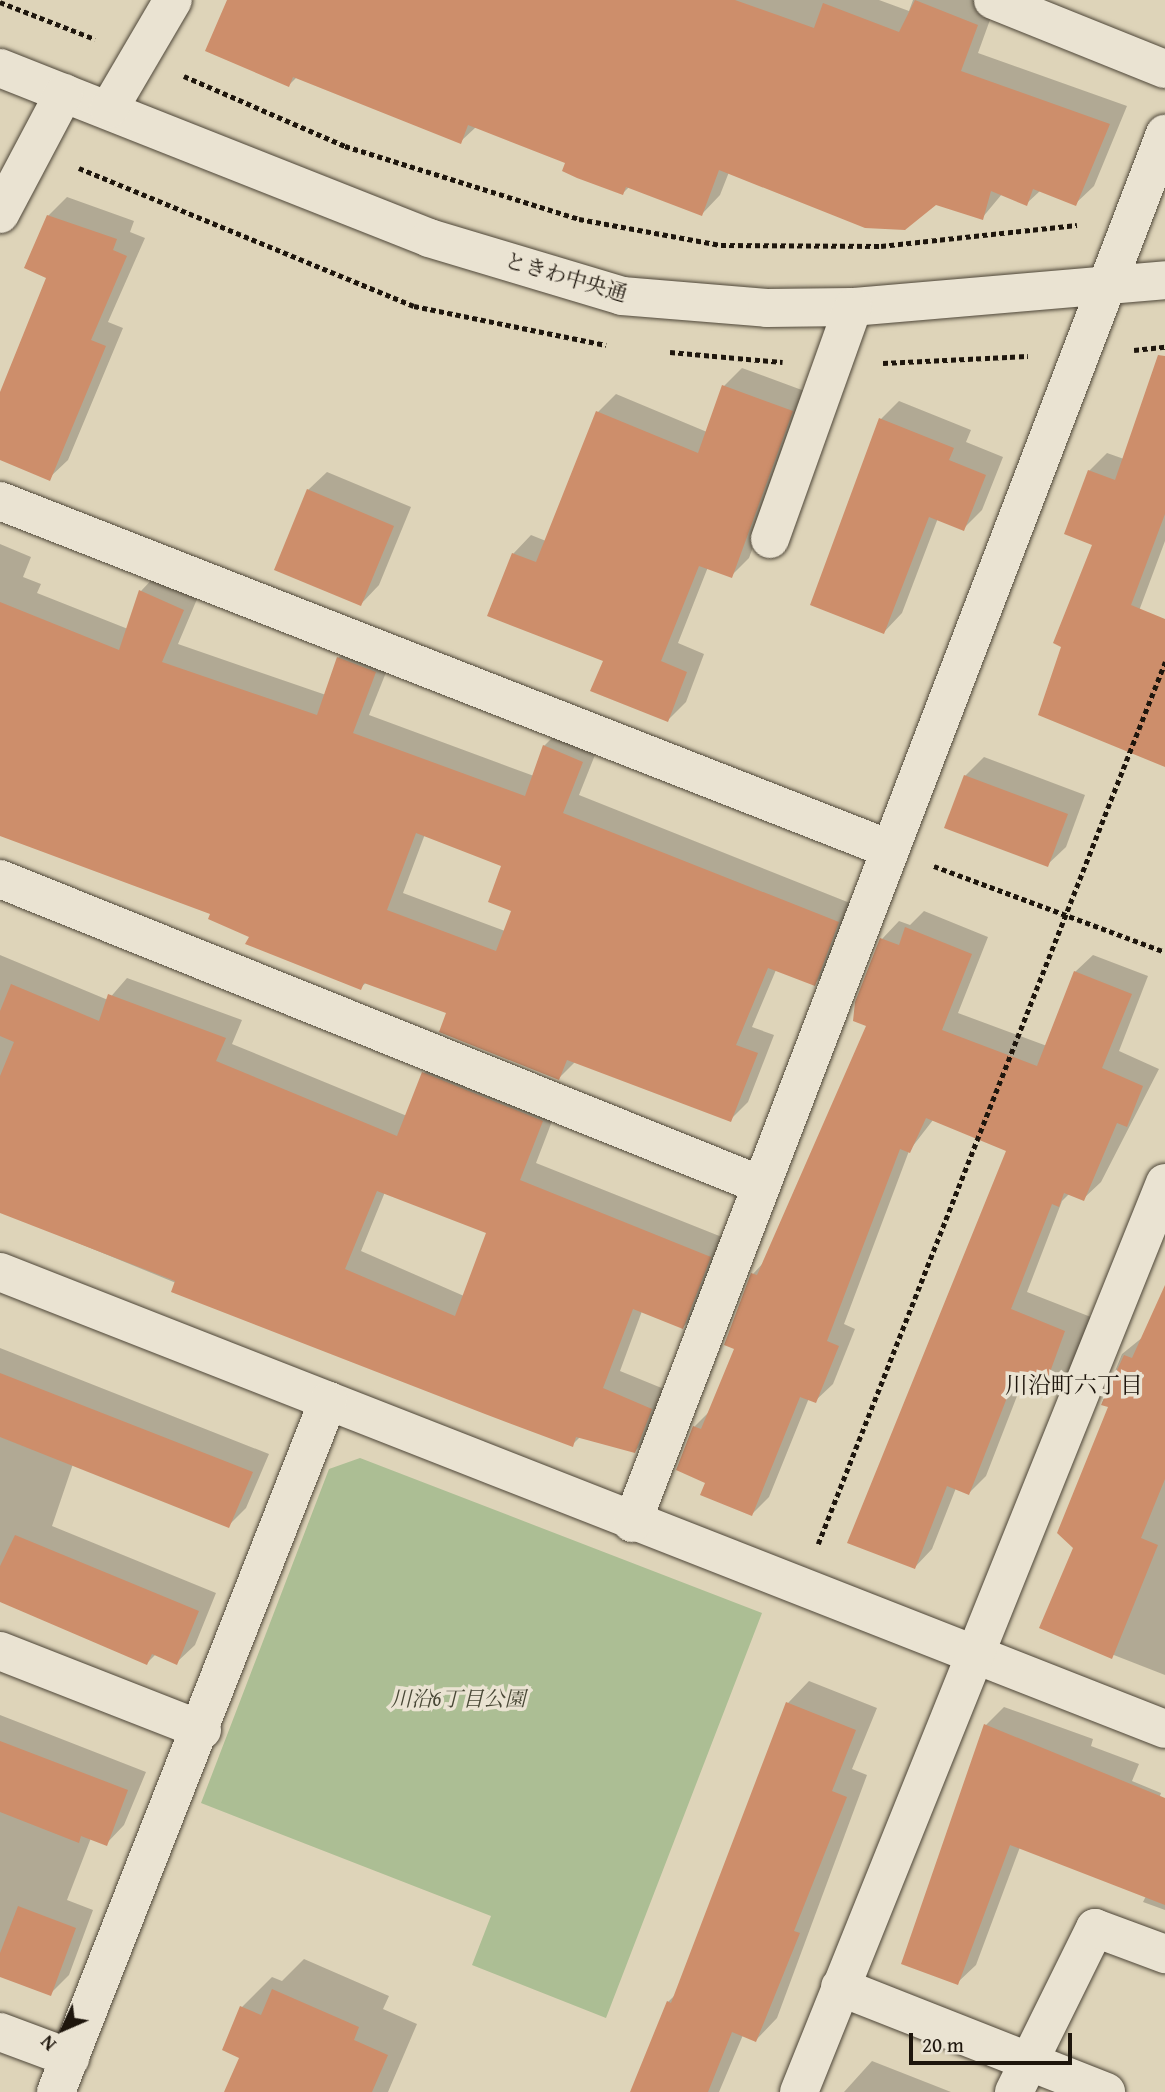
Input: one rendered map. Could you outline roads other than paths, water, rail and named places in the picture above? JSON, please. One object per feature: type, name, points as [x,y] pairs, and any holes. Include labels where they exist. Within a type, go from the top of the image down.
[{"type":"street","points":[[108,109],[173,0]]},
{"type":"street","points":[[993,0],[1165,69]]},
{"type":"street","name":"ときわ中央通","points":[[0,68],[429,238],[622,296],[767,308],[853,307],[1165,280]]},
{"type":"street","points":[[0,214],[64,93]]},
{"type":"street","points":[[632,1523],[887,848],[1165,134]]},
{"type":"street","points":[[770,540],[853,307]]},
{"type":"street","points":[[0,501],[887,848]]},
{"type":"street","points":[[0,879],[761,1185]]},
{"type":"street","points":[[799,2092],[839,1987],[978,1657],[1165,1183]]},
{"type":"street","points":[[0,1272],[632,1523],[1165,1729]]},
{"type":"street","points":[[0,2032],[63,2075],[202,1730],[328,1401]]},
{"type":"street","points":[[0,1651],[202,1730]]},
{"type":"street","points":[[1020,2077],[1096,1928],[1165,1954]]},
{"type":"street","points":[[839,1987],[1020,2077],[1106,2092]]},
{"type":"district","name":"川沿町六丁目","points":[[1074,1385]]},
{"type":"park label","name":"川沿6丁目公園","points":[[458,1699]]}]
